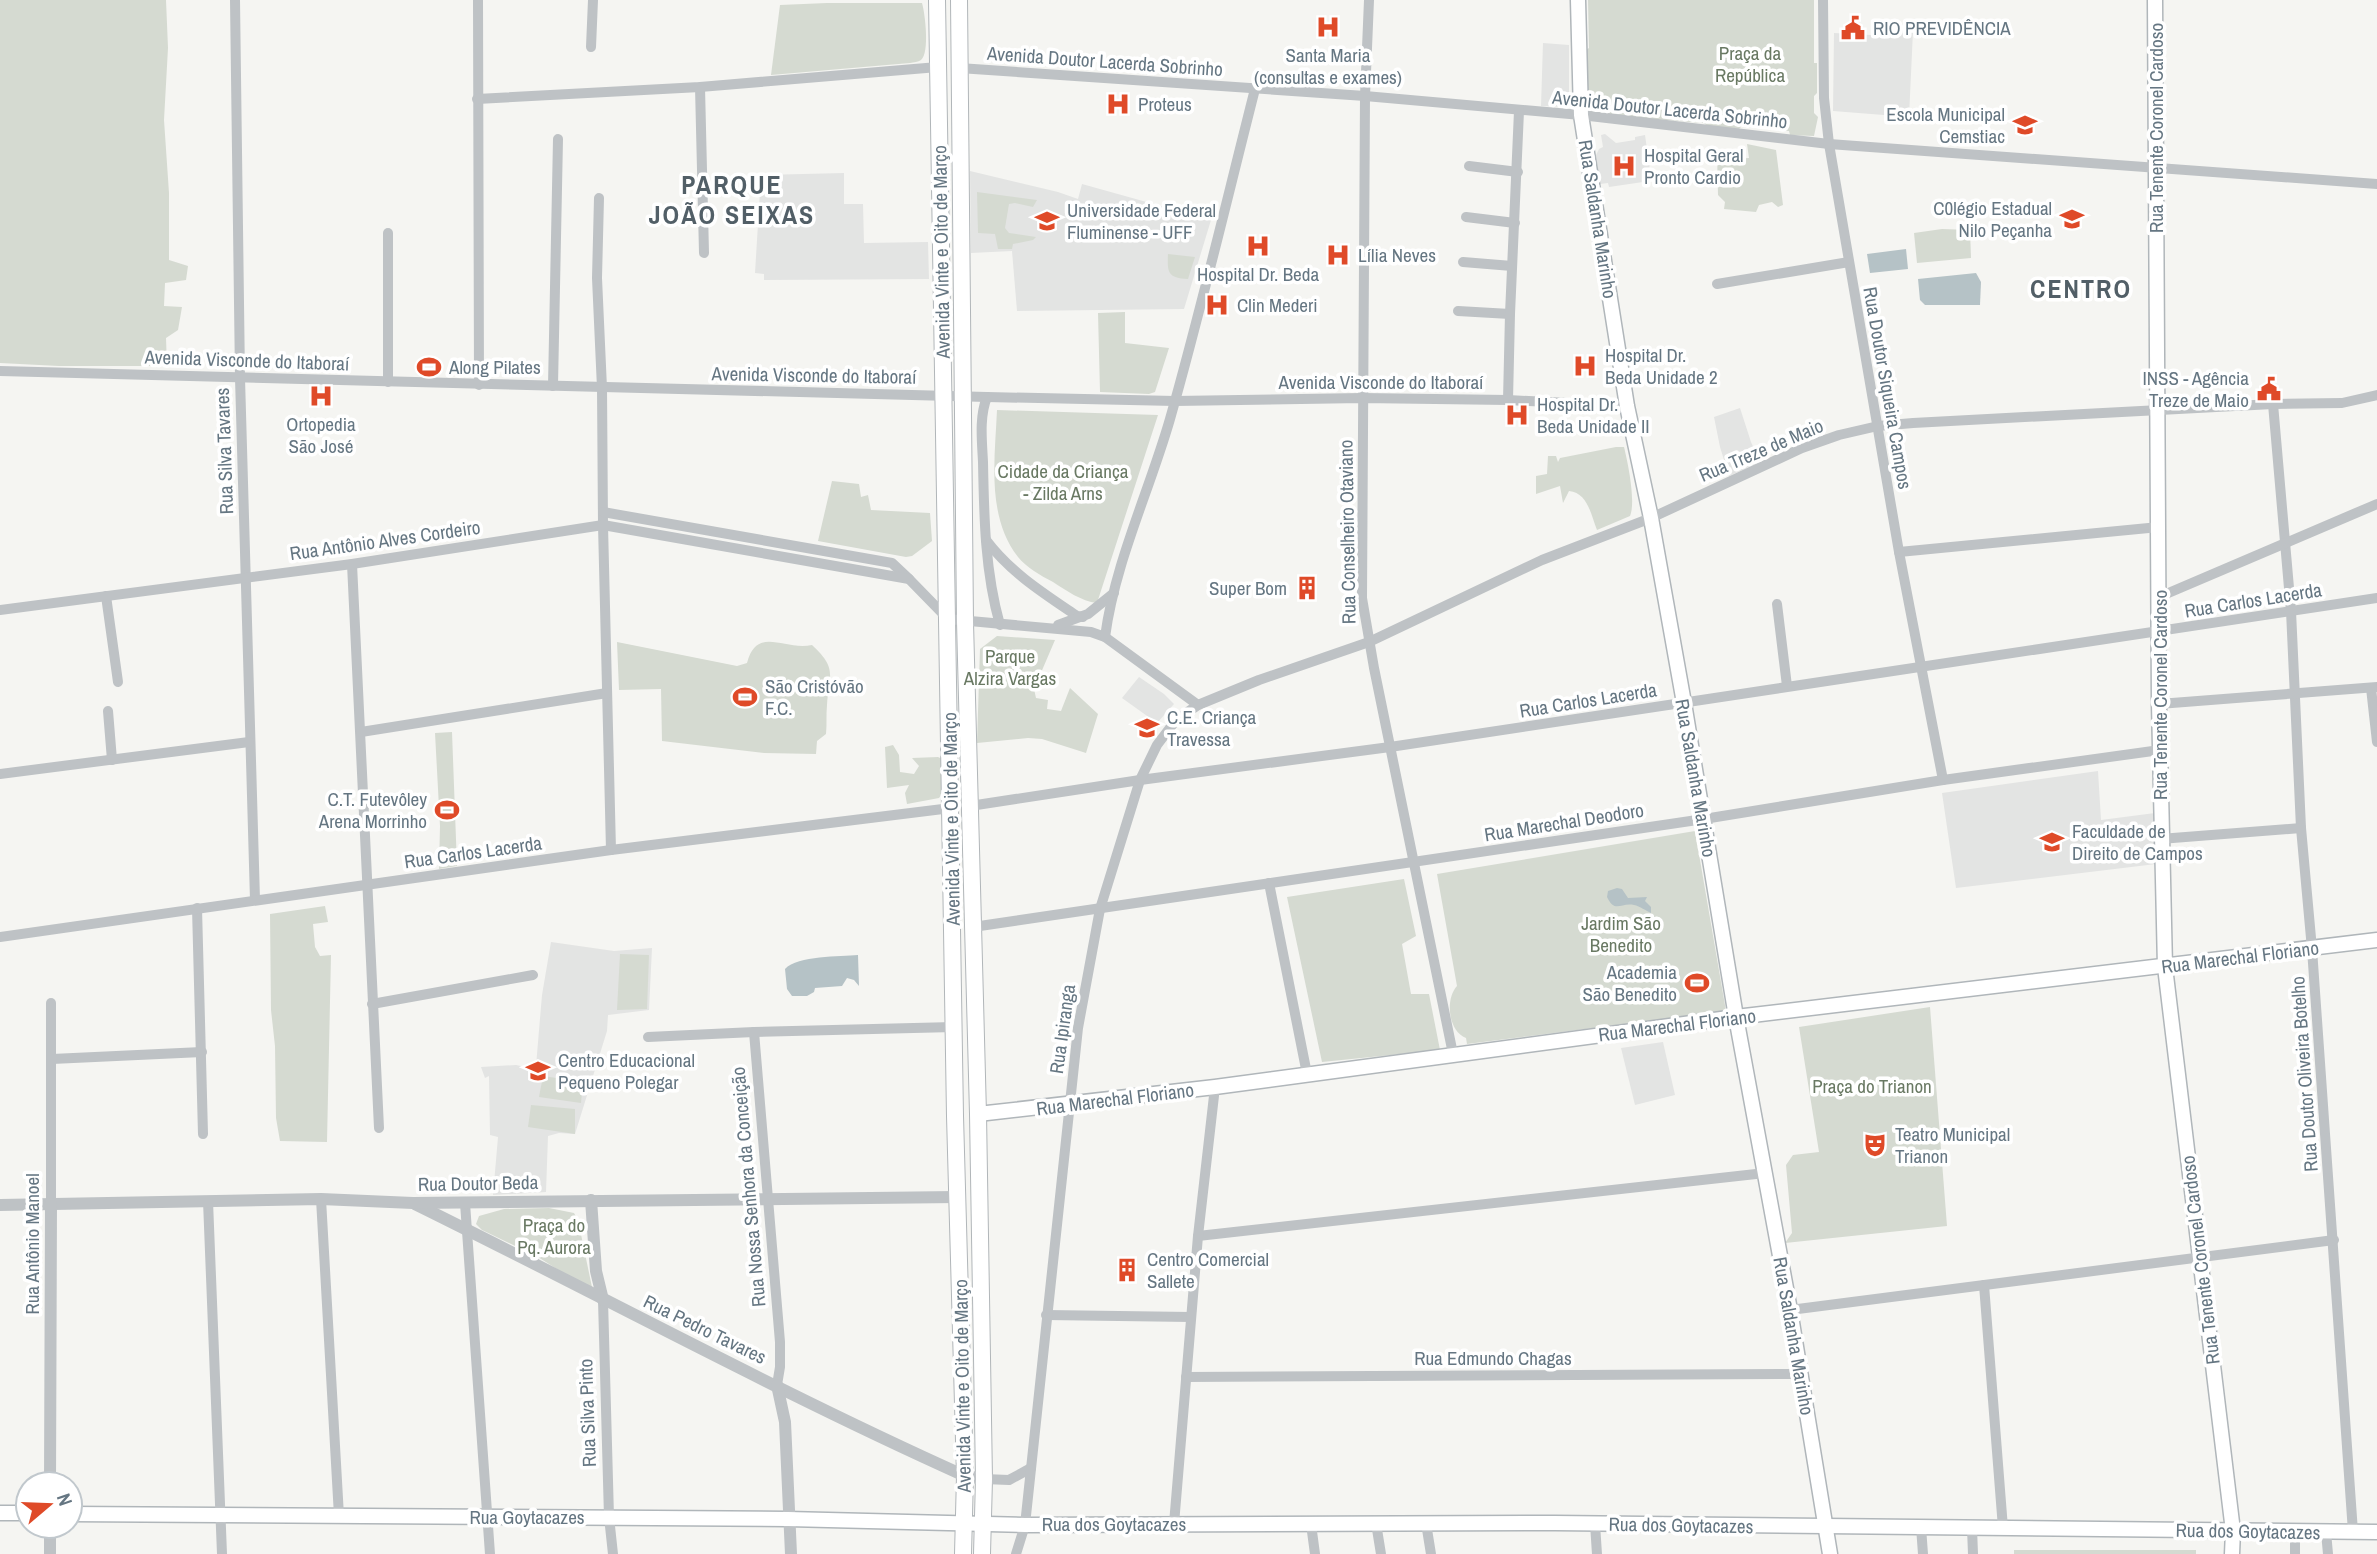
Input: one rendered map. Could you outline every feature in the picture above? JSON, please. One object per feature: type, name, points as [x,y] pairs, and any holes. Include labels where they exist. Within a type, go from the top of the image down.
[{"type":"main road","name":"Avenida Vinte e Oito de Março","points":[[937,0],[955,1116],[965,1476],[963,1554]]},
{"type":"main road","name":"Avenida Vinte e Oito de Março","points":[[959,0],[965,622],[978,1114],[984,1523]]},
{"type":"main road","name":"Rua Saldanha Marinho","points":[[1578,0],[1581,115],[1627,406],[1651,518],[1684,704],[1830,1554]]},
{"type":"main road","name":"Rua Tenente Coronel Cardoso","points":[[2155,0],[2159,704],[2165,967],[2232,1531],[2232,1554]]},
{"type":"main road","name":"Rua Marechal Floriano","points":[[978,1114],[1215,1087],[1736,1017],[2377,940]]},
{"type":"main road","points":[[955,1116],[978,1114]]},
{"type":"main road","name":"Rua Goytacazes","points":[[84,1514],[609,1517],[984,1523]]},
{"type":"main road","name":"Rua dos Goytacazes","points":[[984,1523],[1426,1522],[2377,1532]]},
{"type":"main road","points":[[982,1554],[984,1523]]},
{"type":"street","name":"Rua Silva Tavares","points":[[234,0],[240,378],[255,900]]},
{"type":"street","points":[[478,0],[479,385]]},
{"type":"street","points":[[591,47],[593,0]]},
{"type":"street","name":"Rua Conselheiro Otaviano","points":[[1369,0],[1365,96],[1362,598],[1453,1054]]},
{"type":"street","name":"Rua Doutor Siqueira Campos","points":[[1823,0],[1824,98],[1829,144],[1899,552],[1943,780]]},
{"type":"street","points":[[477,99],[700,87],[938,67]]},
{"type":"street","name":"Avenida Doutor Lacerda Sobrinho","points":[[960,68],[1365,96],[1581,115],[1829,144],[2377,184]]},
{"type":"street","points":[[700,87],[704,253]]},
{"type":"street","points":[[1105,638],[1114,592],[1175,401],[1255,89]]},
{"type":"street","points":[[1508,400],[1519,111]]},
{"type":"street","points":[[553,386],[558,139]]},
{"type":"street","points":[[1469,166],[1518,172]]},
{"type":"street","points":[[599,198],[597,278],[602,388],[611,850]]},
{"type":"street","points":[[1466,217],[1515,223]]},
{"type":"street","points":[[388,233],[388,382]]},
{"type":"street","points":[[1463,262],[1512,266]]},
{"type":"street","points":[[1717,284],[1849,262]]},
{"type":"street","points":[[1458,312],[1510,314]]},
{"type":"street","name":"Avenida Visconde do Itaboraí","points":[[0,371],[962,397],[1175,401],[1362,398],[1508,400],[1627,406]]},
{"type":"street","name":"Rua Treze de Maio","points":[[1198,705],[1259,680],[1369,642],[1542,560],[1651,518],[1802,448],[1839,435],[1878,426],[2273,404],[2342,403],[2377,395]]},
{"type":"street","points":[[987,397],[982,424],[985,540],[1000,625]]},
{"type":"street","name":"Rua Doutor Oliveira Botelho","points":[[2273,404],[2291,611],[2301,828],[2334,1240],[2353,1532]]},
{"type":"street","points":[[2159,597],[2377,504]]},
{"type":"street","points":[[603,512],[892,563],[948,619],[1091,632],[1105,638],[1198,705]]},
{"type":"street","name":"Rua Antônio Alves Cordeiro","points":[[0,610],[352,564],[603,526],[909,579]]},
{"type":"street","points":[[1899,552],[2159,527]]},
{"type":"street","points":[[985,540],[1023,579],[1057,604],[1083,617]]},
{"type":"street","points":[[773,556],[775,544]]},
{"type":"street","points":[[352,564],[379,1128]]},
{"type":"street","points":[[1051,628],[1083,617],[1114,592]]},
{"type":"street","points":[[106,596],[118,682]]},
{"type":"street","name":"Rua Carlos Lacerda","points":[[970,806],[1684,704],[1787,686],[2159,633],[2377,598]]},
{"type":"street","points":[[1777,604],[1787,686]]},
{"type":"street","points":[[2159,704],[2374,688],[2377,742]]},
{"type":"street","points":[[361,732],[607,694]]},
{"type":"street","name":"Rua Ipiranga","points":[[1016,1554],[1026,1525],[1078,1028],[1100,909],[1140,780],[1157,745],[1176,720],[1198,705]]},
{"type":"street","points":[[108,711],[113,760]]},
{"type":"street","points":[[0,774],[250,743]]},
{"type":"street","name":"Rua Marechal Deodoro","points":[[973,927],[1704,819],[1943,780],[2160,750]]},
{"type":"street","name":"Rua Carlos Lacerda","points":[[0,937],[611,850],[951,808]]},
{"type":"street","points":[[2161,839],[2301,828]]},
{"type":"street","points":[[1269,883],[1307,1074]]},
{"type":"street","points":[[197,908],[203,1134]]},
{"type":"street","points":[[372,1004],[533,975]]},
{"type":"street","name":"Rua Antônio Manoel","points":[[50,1470],[51,1003]]},
{"type":"street","points":[[649,1037],[954,1027]]},
{"type":"street","name":"Rua Nossa Senhora da Conceição","points":[[754,1032],[780,1342],[777,1385],[785,1422],[788,1519],[792,1554]]},
{"type":"street","points":[[52,1059],[202,1052]]},
{"type":"street","points":[[1174,1524],[1198,1236],[1215,1087]]},
{"type":"street","points":[[1198,1236],[1765,1173]]},
{"type":"street","name":"Rua Doutor Beda","points":[[0,1205],[321,1199],[465,1203],[957,1197]]},
{"type":"street","points":[[321,1199],[339,1516]]},
{"type":"street","name":"Rua Silva Pinto","points":[[591,1200],[596,1271],[603,1300],[609,1517],[613,1554]]},
{"type":"street","points":[[208,1201],[222,1554]]},
{"type":"street","name":"Rua Pedro Tavares","points":[[413,1203],[855,1426],[965,1476],[984,1479]]},
{"type":"street","points":[[465,1203],[490,1554]]},
{"type":"street","points":[[1790,1310],[2334,1240]]},
{"type":"street","points":[[581,1289],[596,1271]]},
{"type":"street","points":[[1984,1285],[2003,1528]]},
{"type":"street","points":[[1046,1315],[1191,1317]]},
{"type":"street","name":"Rua Edmundo Chagas","points":[[1186,1377],[1801,1374]]},
{"type":"street","points":[[785,1422],[789,1410],[796,1404],[809,1401]]},
{"type":"street","points":[[984,1479],[1009,1480],[1031,1468]]},
{"type":"street","points":[[1426,1522],[1431,1554]]},
{"type":"street","points":[[1376,1523],[1381,1554]]},
{"type":"street","points":[[1311,1524],[1315,1554]]},
{"type":"street","points":[[1595,1524],[1597,1554]]},
{"type":"street","points":[[1921,1527],[1923,1554]]},
{"type":"street","points":[[1972,1528],[1973,1554]]},
{"type":"street","points":[[2295,1531],[2295,1554]]},
{"type":"street","points":[[2326,1532],[2328,1554]]},
{"type":"shaded area","points":[[1872,22],[1908,24],[1908,31],[1913,31],[1909,117],[1833,111],[1834,33],[1871,35]]},
{"type":"shaded area","points":[[1543,43],[1569,45],[1569,107],[1541,106]]},
{"type":"shaded area","name":"Hospital Geral Pronto Cardio","points":[[1605,134],[1616,143],[1635,140],[1635,137],[1645,135],[1651,178],[1643,179],[1643,182],[1609,187],[1608,183],[1600,184],[1596,155],[1603,147],[1601,135]]},
{"type":"shaded area","points":[[970,171],[1078,199],[1082,184],[1211,220],[1184,309],[1017,311],[1012,251],[971,253]]},
{"type":"shaded area","points":[[844,173],[844,204],[863,204],[864,243],[928,242],[929,279],[764,280],[764,274],[755,273],[761,175]]},
{"type":"shaded area","points":[[1906,249],[1908,269],[1870,273],[1867,254]]},
{"type":"shaded area","points":[[1976,273],[1981,282],[1980,305],[1925,305],[1920,300],[1918,279]]},
{"type":"shaded area","points":[[1740,408],[1760,462],[1729,476],[1714,417]]},
{"type":"shaded area","points":[[1139,677],[1174,704],[1157,723],[1122,698]]},
{"type":"shaded area","name":"Faculdade de Direito de Campos","points":[[2098,771],[2101,820],[2155,813],[2156,864],[1956,888],[1942,793]]},
{"type":"shaded area","points":[[1622,889],[1628,898],[1647,897],[1645,901],[1651,907],[1651,913],[1634,905],[1613,905],[1607,897],[1608,891]]},
{"type":"shaded area","name":"Centro Educacional Pequeno Polegar","points":[[551,942],[614,951],[652,948],[649,1010],[608,1015],[607,1031],[575,1134],[559,1133],[548,1136],[546,1192],[493,1195],[498,1137],[490,1135],[489,1076],[485,1078],[481,1067],[536,1066],[542,995]]},
{"type":"shaded area","points":[[858,955],[859,986],[854,980],[847,978],[842,986],[815,988],[814,992],[807,996],[792,996],[787,989],[785,969],[791,964],[809,959]]},
{"type":"shaded area","points":[[1663,1042],[1675,1095],[1635,1105],[1621,1048]]},
{"type":"green space","points":[[0,0],[166,0],[168,48],[164,120],[169,193],[169,260],[188,266],[186,280],[165,283],[164,306],[182,307],[178,330],[166,338],[167,366],[0,363]]},
{"type":"green space","name":"Praça da República","points":[[1588,0],[1814,0],[1817,93],[1814,96],[1814,113],[1818,117],[1814,136],[1790,135],[1789,131],[1739,129],[1707,126],[1704,123],[1589,114],[1585,57],[1589,48]]},
{"type":"green space","points":[[922,3],[926,33],[924,56],[920,61],[910,63],[771,75],[780,5]]},
{"type":"green space","points":[[1747,144],[1776,150],[1783,205],[1778,207],[1772,202],[1759,205],[1756,212],[1724,209],[1725,202],[1718,195],[1717,151],[1723,151],[1730,159],[1749,158]]},
{"type":"green space","points":[[977,192],[1037,200],[1033,207],[1009,204],[1005,228],[1009,233],[1036,237],[1013,244],[1012,249],[998,249],[995,234],[978,233]]},
{"type":"green space","points":[[1942,229],[1970,230],[1971,258],[1917,263],[1914,233]]},
{"type":"green space","points":[[1168,254],[1195,257],[1188,279],[1170,273]]},
{"type":"green space","points":[[1125,312],[1125,343],[1169,348],[1155,392],[1149,394],[1100,392],[1098,313]]},
{"type":"green space","name":"Cidade da Criança - Zilda Arns","points":[[997,410],[1158,415],[1097,603],[1074,595],[1034,571],[1018,557],[1008,541],[1001,523],[995,486]]},
{"type":"green space","points":[[1624,447],[1632,492],[1630,516],[1597,530],[1581,496],[1569,491],[1563,503],[1560,486],[1536,494],[1536,476],[1547,474],[1548,456],[1556,456],[1558,462],[1560,458]]},
{"type":"green space","points":[[832,481],[859,484],[861,497],[868,495],[871,510],[930,513],[932,541],[912,556],[906,557],[818,541]]},
{"type":"green space","name":"Parque Alzira Vargas","points":[[997,636],[1055,640],[1034,689],[1036,698],[1048,700],[1047,709],[1061,711],[1070,688],[1098,714],[1086,753],[1042,739],[977,743],[980,649]]},
{"type":"green space","name":"São Cristóvão F.C.","points":[[617,642],[737,666],[747,663],[757,645],[765,642],[812,645],[826,660],[830,673],[826,734],[817,741],[816,754],[764,753],[662,741],[661,689],[619,690]]},
{"type":"green space","name":"C.T. Futevôley Arena Morrinho","points":[[452,732],[457,866],[439,869],[440,826],[435,733]]},
{"type":"green space","points":[[893,745],[899,755],[900,772],[914,774],[919,766],[912,758],[942,759],[942,794],[939,798],[907,804],[905,793],[909,785],[887,788],[885,747]]},
{"type":"green space","name":"Jardim São Benedito","points":[[1695,831],[1726,1011],[1467,1044],[1466,1038],[1455,1029],[1450,1014],[1451,999],[1457,986],[1437,874]]},
{"type":"green space","points":[[1404,879],[1416,936],[1402,944],[1411,994],[1429,994],[1440,1050],[1322,1062],[1287,897]]},
{"type":"green space","points":[[325,906],[328,922],[313,924],[315,947],[320,956],[331,955],[327,1142],[280,1141],[276,1118],[275,1046],[271,1010],[270,914]]},
{"type":"green space","points":[[620,954],[649,955],[647,1009],[617,1010]]},
{"type":"green space","name":"Praça do Trianon","points":[[1930,1007],[1947,1226],[1785,1243],[1792,1233],[1786,1165],[1793,1155],[1819,1152],[1799,1027]]},
{"type":"green space","points":[[543,1076],[583,1082],[581,1103],[539,1097]]},
{"type":"green space","points":[[531,1105],[575,1109],[575,1134],[528,1127]]},
{"type":"green space","name":"Praça do Pq. Aurora","points":[[549,1208],[574,1213],[578,1220],[593,1292],[538,1257],[482,1230],[476,1224],[479,1216],[504,1209]]},
{"type":"green space","points":[[2014,1550],[2196,1550],[2196,1554],[2014,1554]]},
{"type":"place","name":"Santa Maria (consultas e exames)","points":[[1328,27]]},
{"type":"place","name":"RIO PREVIDÊNCIA","points":[[1853,28]]},
{"type":"place","name":"Proteus","points":[[1118,104]]},
{"type":"place","name":"Escola Municipal Cemstiac","points":[[2025,125]]},
{"type":"place","name":"Hospital Geral Pronto Cardio","points":[[1624,166]]},
{"type":"place","name":"C0légio Estadual Nilo Peçanha","points":[[2072,219]]},
{"type":"place","name":"Universidade Federal Fluminense - UFF","points":[[1047,221]]},
{"type":"place","name":"Hospital Dr. Beda","points":[[1258,246]]},
{"type":"place","name":"Lília Neves","points":[[1338,255]]},
{"type":"place","name":"Clin Mederi","points":[[1217,305]]},
{"type":"place","name":"Hospital Dr. Beda Unidade 2","points":[[1585,366]]},
{"type":"place","name":"Along Pilates","points":[[429,367]]},
{"type":"place","name":"INSS - Agência Treze de Maio","points":[[2269,389]]},
{"type":"place","name":"Ortopedia São José","points":[[321,396]]},
{"type":"place","name":"Hospital Dr. Beda Unidade II","points":[[1517,415]]},
{"type":"place","name":"Super Bom","points":[[1307,588]]},
{"type":"place","name":"São Cristóvão F.C.","points":[[745,697]]},
{"type":"place","name":"C.E. Criança Travessa","points":[[1147,728]]},
{"type":"place","name":"C.T. Futevôley Arena Morrinho","points":[[447,810]]},
{"type":"place","name":"Faculdade de Direito de Campos","points":[[2052,842]]},
{"type":"place","name":"Academia São Benedito","points":[[1697,983]]},
{"type":"place","name":"Centro Educacional Pequeno Polegar","points":[[538,1071]]},
{"type":"place","name":"Teatro Municipal Trianon","points":[[1875,1145]]},
{"type":"place","name":"Centro Comercial Sallete","points":[[1127,1270]]},
{"type":"district","name":"PARQUE JOÃO SEIXAS","points":[[732,200]]},
{"type":"district","name":"CENTRO","points":[[2081,289]]}]
